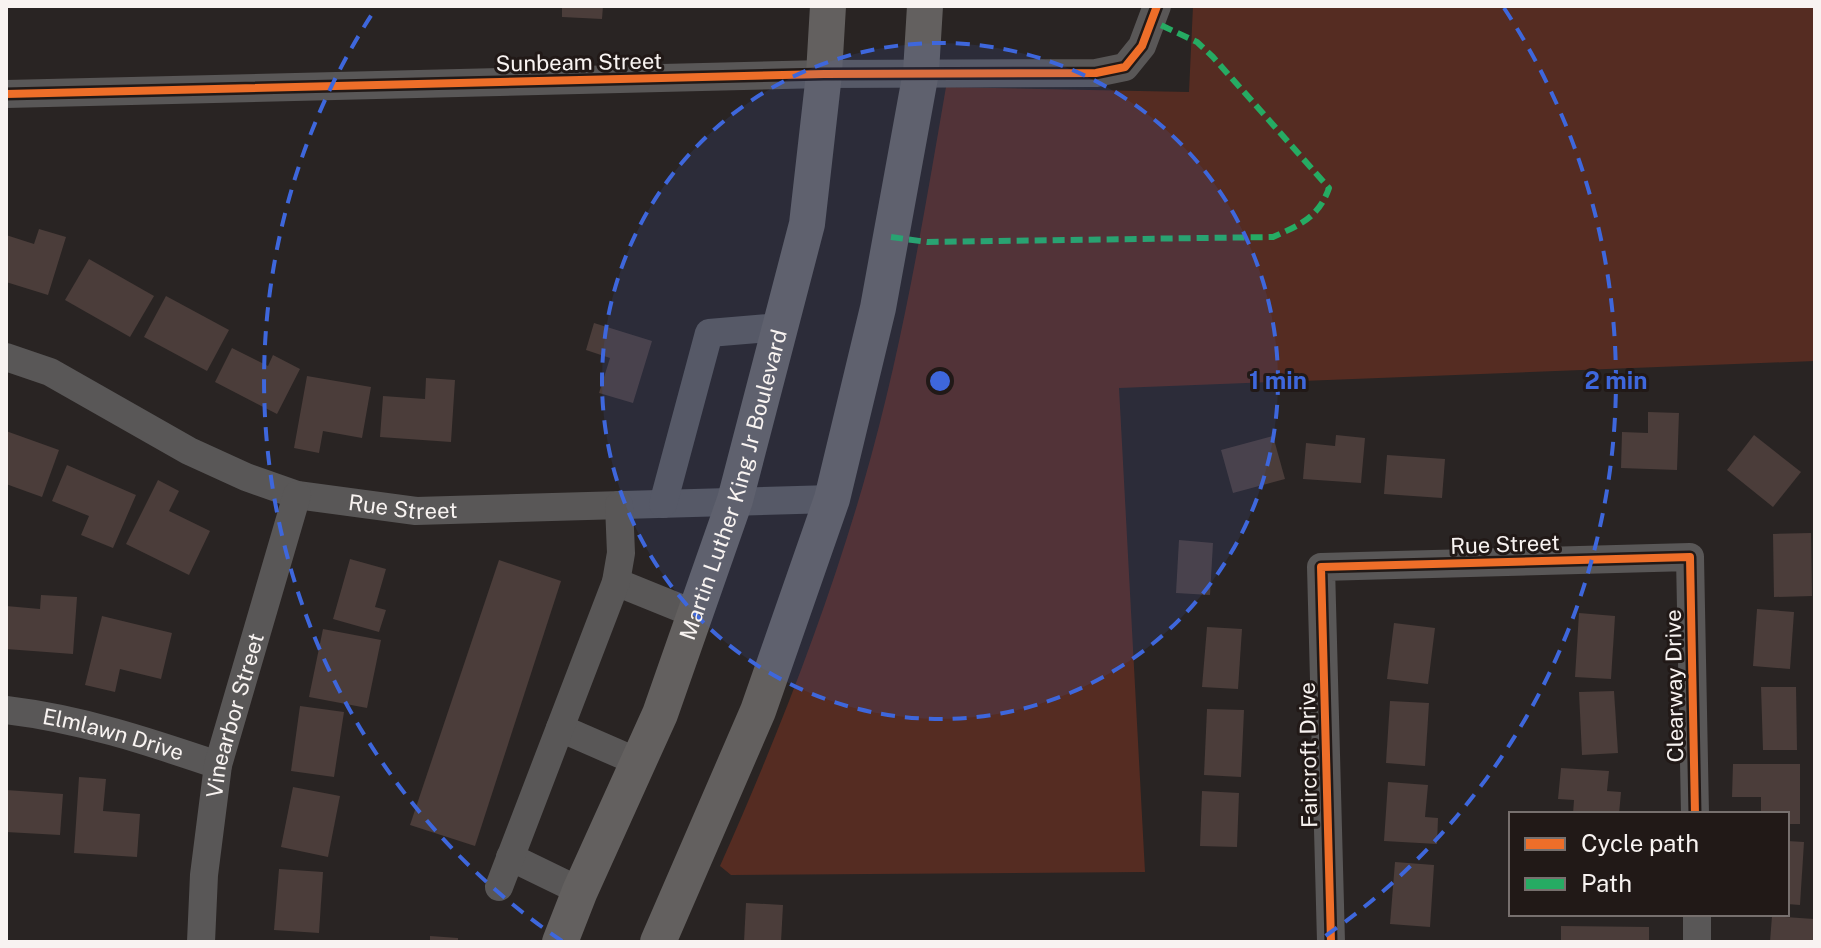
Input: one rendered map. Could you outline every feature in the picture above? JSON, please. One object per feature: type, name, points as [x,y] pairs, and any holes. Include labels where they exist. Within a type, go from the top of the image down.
[{"type":"main road","name":"Martin Luther King Jr Boulevard","points":[[560,942],[660,714],[735,500],[807,224],[824,74],[828,6]]},
{"type":"main road","points":[[658,942],[758,711],[832,499],[878,308],[921,72],[925,6]]},
{"type":"street","name":"Sunbeam Street","points":[[6,94],[921,72],[1096,73],[1125,67],[1142,46],[1157,6]]},
{"type":"street","points":[[663,504],[709,333],[780,327]]},
{"type":"street","name":"Rue Street","points":[[6,357],[50,372],[189,451],[246,477],[297,495],[416,511],[832,499]]},
{"type":"street","name":"Vinearbor Street","points":[[201,942],[204,875],[218,765],[297,495]]},
{"type":"street","points":[[499,887],[616,582],[621,553],[619,505]]},
{"type":"street","name":"Rue Street","points":[[1321,567],[1690,557]]},
{"type":"street","name":"Clearway Drive","points":[[1690,557],[1695,812]]},
{"type":"street","name":"Faircroft Drive","points":[[1321,567],[1331,942]]},
{"type":"street","points":[[616,582],[695,614]]},
{"type":"street","name":"Elmlawn Drive","points":[[6,710],[49,715],[116,730],[218,765]]},
{"type":"street","points":[[560,728],[638,762]]},
{"type":"street","points":[[510,857],[580,891]]},
{"type":"street","points":[[1697,916],[1697,942]]},
{"type":"shaded area","points":[[1193,6],[1815,6],[1815,361],[1119,388],[1145,872],[731,875],[720,866],[816,630],[877,436],[910,288],[946,87],[1189,92]]},
{"type":"building","points":[[562,6],[603,6],[602,19],[562,17]]},
{"type":"building","points":[[39,229],[66,237],[48,295],[6,282],[6,235],[34,244]]},
{"type":"building","points":[[89,259],[154,296],[130,337],[65,300]]},
{"type":"building","points":[[166,296],[229,330],[207,371],[144,337]]},
{"type":"building","points":[[594,323],[652,341],[633,403],[599,393],[610,358],[586,350]]},
{"type":"building","points":[[232,348],[268,366],[273,355],[300,369],[277,414],[215,382]]},
{"type":"building","points":[[307,376],[371,387],[362,438],[323,431],[319,453],[294,448]]},
{"type":"building","points":[[426,378],[455,380],[451,442],[380,437],[383,396],[425,399]]},
{"type":"building","points":[[1648,412],[1679,413],[1677,470],[1621,468],[1622,432],[1648,433]]},
{"type":"building","points":[[6,431],[59,450],[42,497],[6,484]]},
{"type":"building","points":[[1336,435],[1365,438],[1361,483],[1303,479],[1306,443],[1335,446]]},
{"type":"building","points":[[1754,435],[1801,472],[1773,507],[1727,470]]},
{"type":"building","points":[[1273,436],[1285,479],[1233,493],[1221,450]]},
{"type":"building","points":[[1387,455],[1445,459],[1442,498],[1384,494]]},
{"type":"building","points":[[67,465],[136,495],[113,548],[81,535],[89,516],[52,501]]},
{"type":"building","points":[[158,480],[179,491],[169,511],[210,531],[189,575],[126,544]]},
{"type":"building","points":[[1811,533],[1812,596],[1774,597],[1773,534]]},
{"type":"building","points":[[1179,540],[1213,543],[1210,595],[1176,593]]},
{"type":"building","points":[[350,559],[386,569],[375,607],[386,610],[379,632],[333,619]]},
{"type":"building","points":[[499,560],[561,581],[475,846],[410,825]]},
{"type":"building","points":[[41,595],[77,597],[73,654],[6,649],[6,606],[40,609]]},
{"type":"building","points":[[1757,609],[1794,612],[1790,669],[1753,666]]},
{"type":"building","points":[[1579,613],[1615,616],[1611,679],[1575,677]]},
{"type":"building","points":[[102,616],[172,633],[161,679],[120,669],[115,692],[85,685]]},
{"type":"building","points":[[1394,623],[1435,628],[1428,684],[1387,679]]},
{"type":"building","points":[[1207,627],[1242,629],[1238,689],[1202,687]]},
{"type":"building","points":[[323,629],[381,640],[367,708],[309,697]]},
{"type":"building","points":[[1761,687],[1796,687],[1797,750],[1763,750]]},
{"type":"building","points":[[1614,691],[1618,753],[1582,755],[1579,692]]},
{"type":"building","points":[[1390,701],[1429,703],[1425,766],[1386,763]]},
{"type":"building","points":[[300,706],[344,712],[334,777],[291,771]]},
{"type":"building","points":[[1207,709],[1244,710],[1241,777],[1204,775]]},
{"type":"building","points":[[1733,764],[1800,764],[1800,824],[1789,824],[1789,812],[1761,812],[1761,797],[1732,797]]},
{"type":"building","points":[[1561,768],[1609,771],[1607,791],[1621,792],[1619,812],[1573,812],[1574,800],[1558,799]]},
{"type":"building","points":[[79,777],[106,779],[103,811],[140,814],[137,857],[74,853]]},
{"type":"building","points":[[1388,782],[1428,785],[1425,817],[1438,818],[1437,844],[1384,841]]},
{"type":"building","points":[[293,787],[340,796],[328,857],[281,847]]},
{"type":"building","points":[[6,790],[63,794],[60,835],[6,832]]},
{"type":"building","points":[[1202,791],[1239,793],[1237,847],[1200,846]]},
{"type":"building","points":[[1789,841],[1804,842],[1800,905],[1789,904]]},
{"type":"building","points":[[1395,862],[1434,865],[1430,927],[1390,924]]},
{"type":"building","points":[[279,869],[323,872],[319,933],[274,930]]},
{"type":"building","points":[[746,903],[783,905],[781,942],[744,942]]},
{"type":"building","points":[[1772,916],[1814,919],[1813,942],[1770,942]]},
{"type":"building","points":[[1561,926],[1649,927],[1649,942],[1561,942]]},
{"type":"building","points":[[430,936],[458,938],[458,942],[430,942]]},
{"type":"marked path","points":[[891,237],[927,242],[1273,237],[1307,219],[1320,206],[1329,188],[1213,57],[1197,42],[1152,21]]},
{"type":"cycle path","points":[[6,94],[824,74],[1096,73],[1125,67],[1142,46],[1157,6]]},
{"type":"cycle path","points":[[1331,942],[1321,567],[1690,557],[1695,812]]}]
